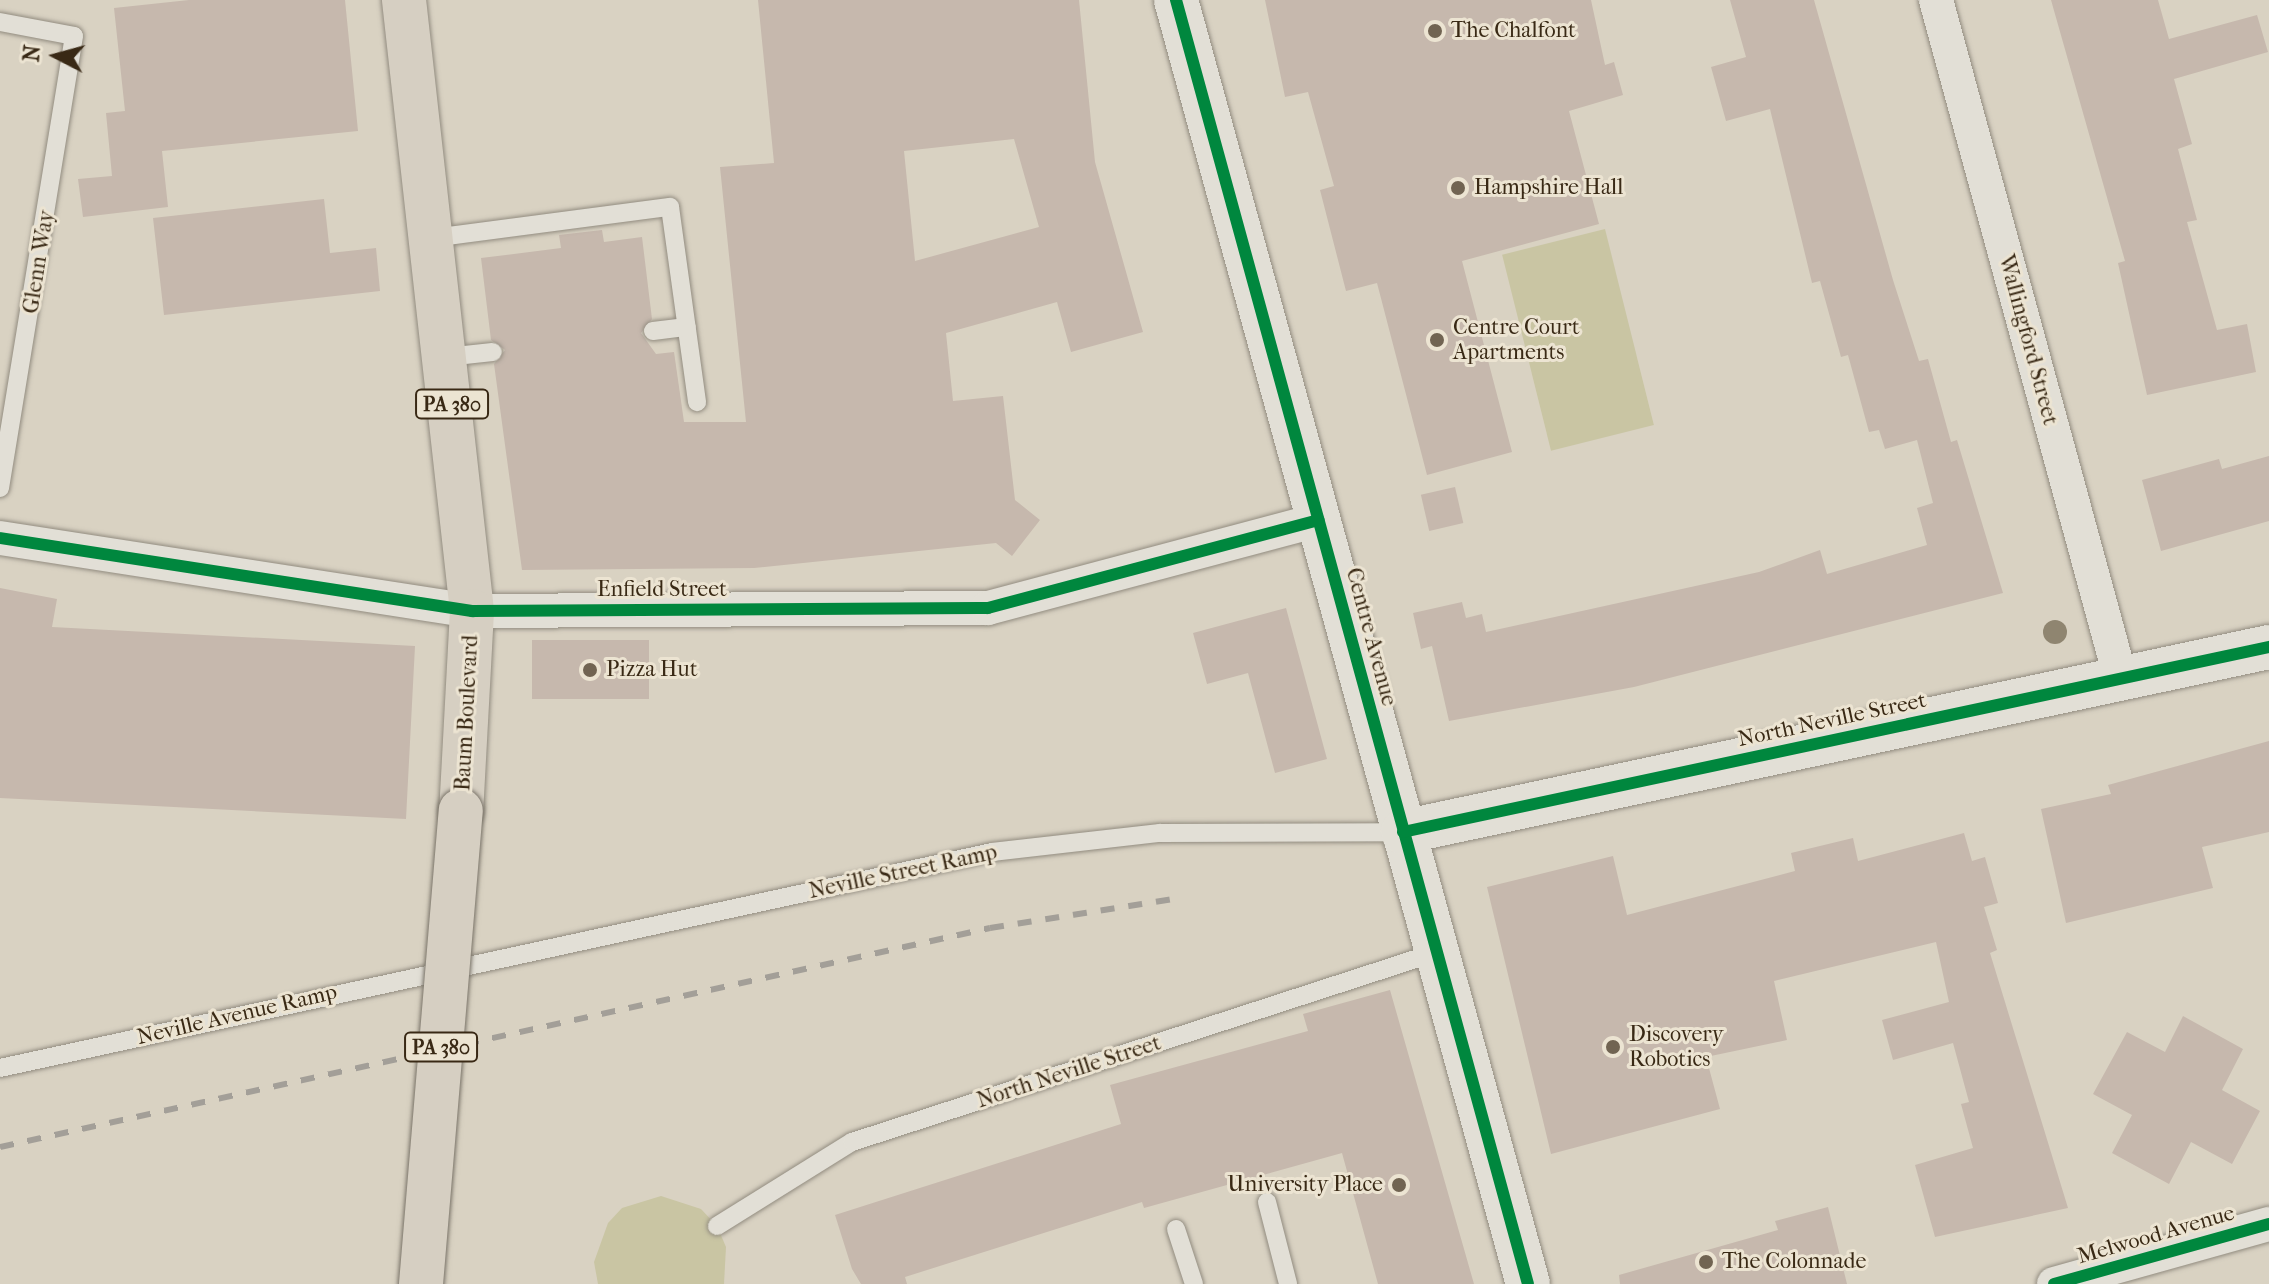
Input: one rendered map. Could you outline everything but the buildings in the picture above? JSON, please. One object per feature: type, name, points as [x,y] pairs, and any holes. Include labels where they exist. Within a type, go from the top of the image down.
[{"type":"main road","name":"Baum Boulevard","points":[[404,0],[433,238],[472,611],[461,811],[421,1284]]},
{"type":"main road","name":"Centre Avenue","points":[[1176,0],[1528,1284]]},
{"type":"main road","name":"North Neville Street","points":[[1403,832],[2269,647]]},
{"type":"street","name":"Wallingford Street","points":[[1936,0],[2121,680]]},
{"type":"street","name":"Enfield Street","points":[[0,538],[472,611],[988,608],[1319,520]]},
{"type":"street","name":"Melwood Avenue","points":[[2054,1284],[2269,1224]]},
{"type":"lane","name":"Glenn Way","points":[[0,22],[74,36],[0,488]]},
{"type":"lane","points":[[433,238],[670,207],[697,402]]},
{"type":"lane","points":[[653,331],[687,327]]},
{"type":"lane","points":[[446,357],[493,352]]},
{"type":"lane","name":"Neville Street Ramp","points":[[474,962],[992,852],[1160,833],[1403,832]]},
{"type":"lane","name":"North Neville Street","points":[[717,1226],[852,1142],[1437,952]]},
{"type":"lane","name":"Neville Avenue Ramp","points":[[0,1068],[474,962]]},
{"type":"lane","points":[[1267,1202],[1288,1284]]},
{"type":"lane","points":[[1176,1229],[1194,1284]]},
{"type":"shaded area","points":[[1605,229],[1654,425],[1551,451],[1502,255]]},
{"type":"shaded area","points":[[661,1196],[701,1209],[717,1226],[726,1247],[724,1284],[598,1284],[594,1262],[608,1223],[622,1208]]},
{"type":"railway","points":[[0,1147],[990,928],[1180,898]]},
{"type":"cycle path","points":[[1176,0],[1528,1284]]},
{"type":"cycle path","points":[[0,538],[472,611],[988,608],[1319,520]]},
{"type":"cycle path","points":[[1403,832],[2269,647]]},
{"type":"cycle path","points":[[2054,1284],[2269,1224]]},
{"type":"place","name":"The Chalfont","points":[[1435,31]]},
{"type":"place","name":"Hampshire Hall","points":[[1458,188]]},
{"type":"place","name":"Centre Court Apartments","points":[[1437,340]]},
{"type":"place","name":"Pizza Hut","points":[[590,670]]},
{"type":"place","name":"Discovery Robotics","points":[[1613,1047]]},
{"type":"place","name":"University Place","points":[[1399,1185]]},
{"type":"place","name":"The Colonnade","points":[[1706,1262]]}]
